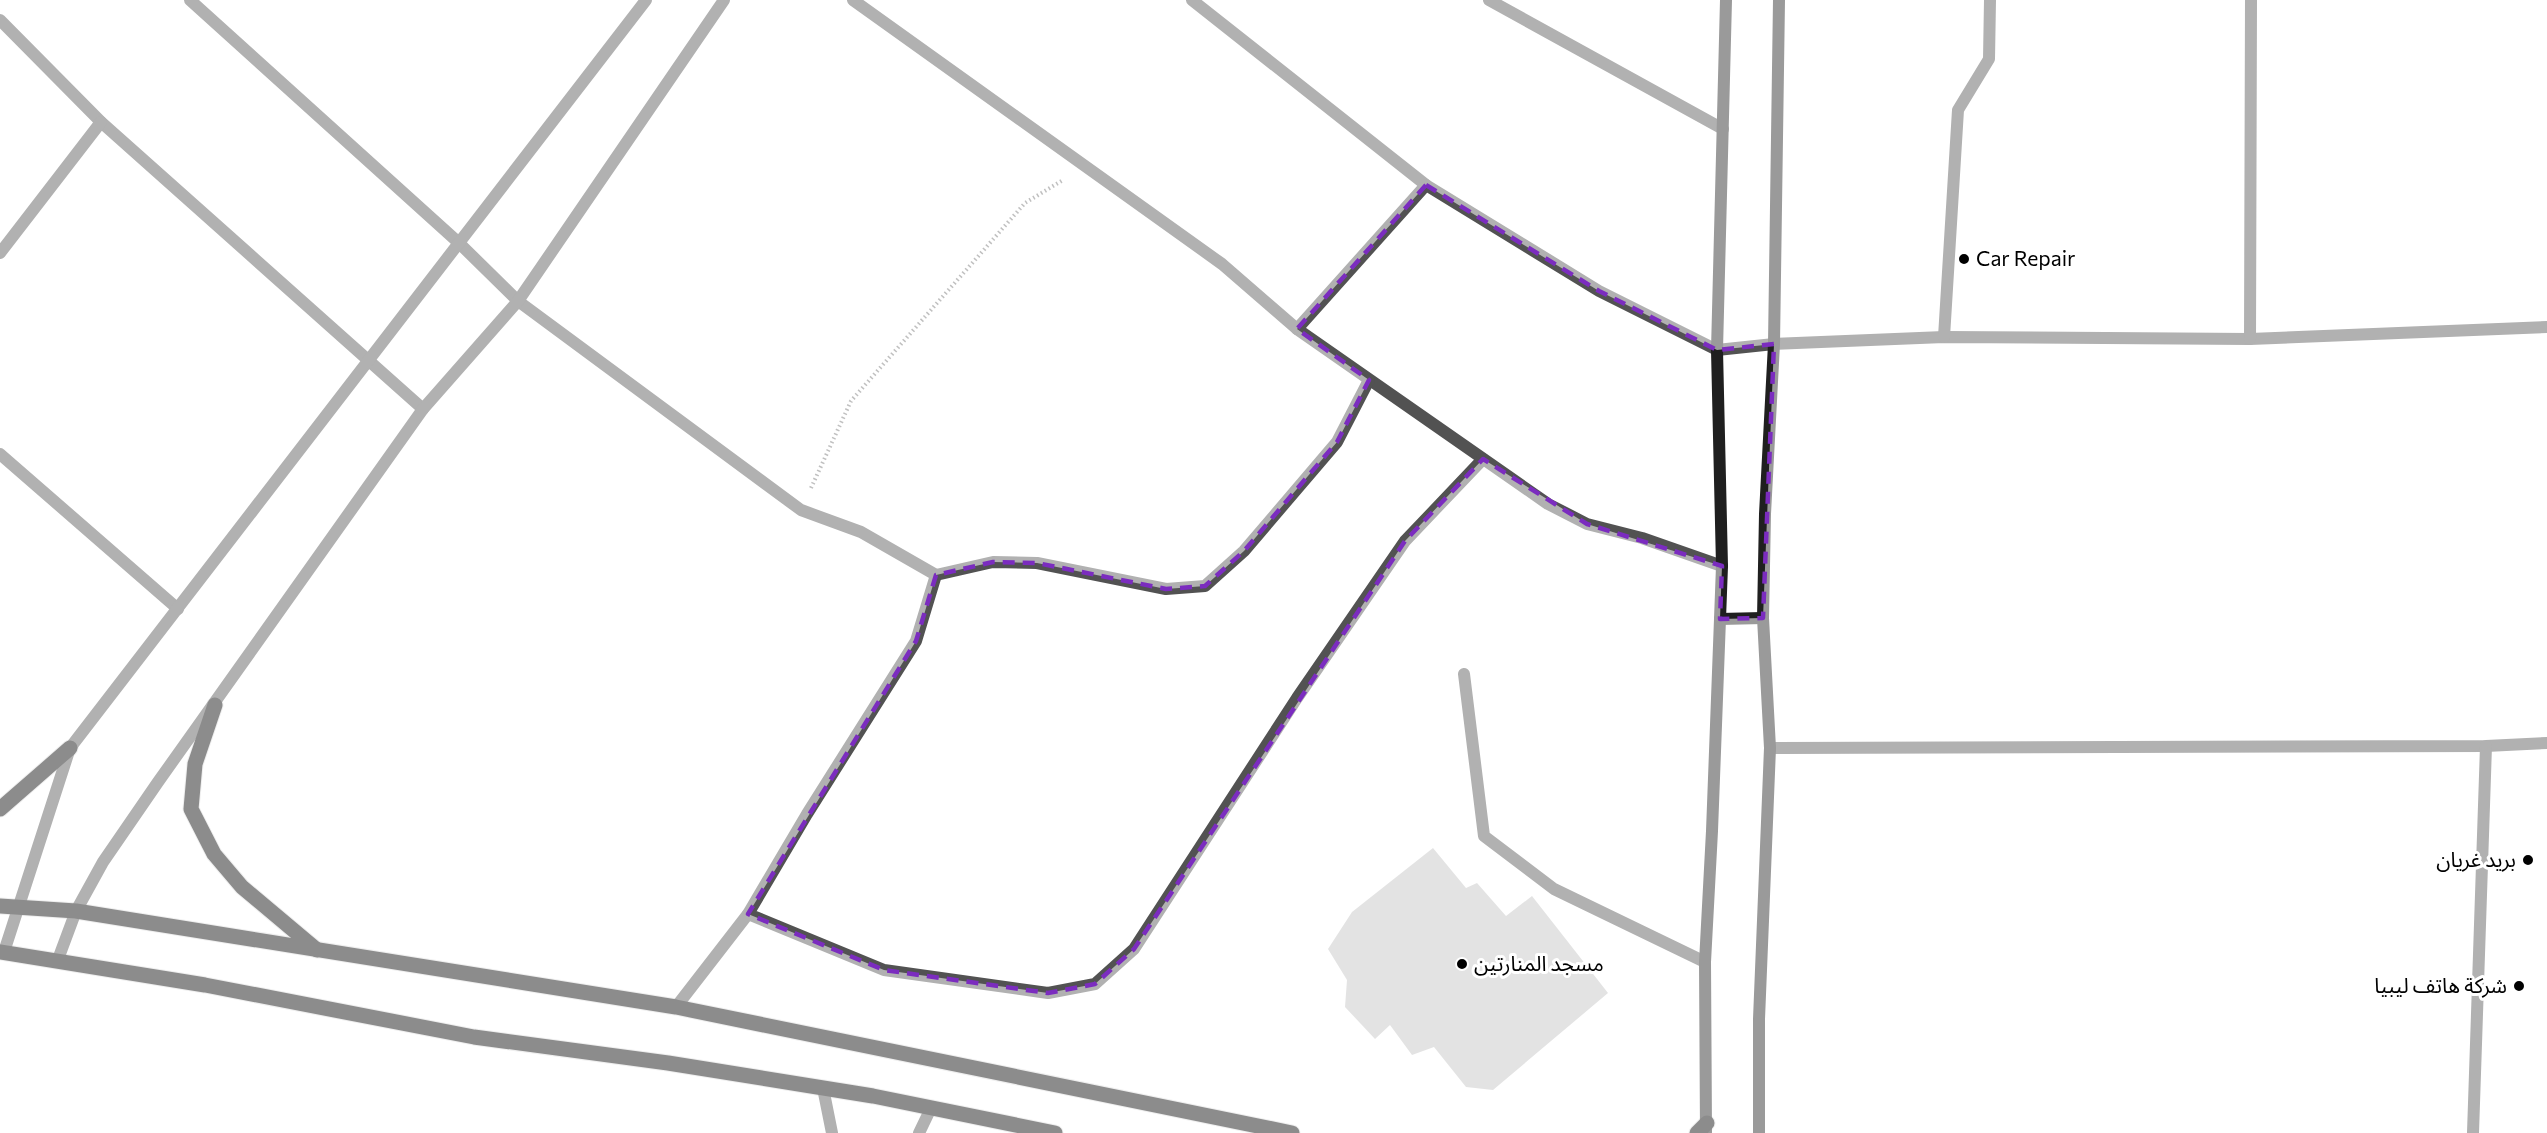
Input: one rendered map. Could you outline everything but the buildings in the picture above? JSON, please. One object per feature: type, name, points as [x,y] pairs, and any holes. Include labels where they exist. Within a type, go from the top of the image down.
[{"type":"main road","points":[[1703,1130],[1705,962],[1722,566],[1717,350],[1726,0]]},
{"type":"main road","points":[[1759,1133],[1759,1019],[1770,748],[1763,618],[1774,344],[1779,0]]},
{"type":"main road","points":[[1720,619],[1763,618]]},
{"type":"main road","points":[[215,705],[195,764],[191,809],[214,854],[242,887],[317,950]]},
{"type":"main road","points":[[0,809],[70,748]]},
{"type":"main road","points":[[0,906],[76,911],[676,1007],[1292,1133]]},
{"type":"main road","points":[[2,952],[205,985],[474,1037],[668,1063],[823,1088],[1054,1133]]},
{"type":"street","points":[[190,0],[459,243],[518,301],[801,510],[861,532],[936,576],[993,562],[1037,563],[1166,589],[1205,586],[1244,552],[1337,442],[1369,380]]},
{"type":"street","points":[[2,952],[70,748],[646,0]]},
{"type":"street","points":[[57,962],[76,911],[104,862],[158,782],[215,705],[423,409],[518,301],[724,0]]},
{"type":"street","points":[[853,0],[1087,165],[1222,264],[1297,328],[1548,504],[1587,524],[1642,538],[1722,566]]},
{"type":"street","points":[[1489,0],[1723,129]]},
{"type":"street","points":[[1944,337],[1958,110],[1989,59],[1990,0]]},
{"type":"street","points":[[2250,339],[2251,0]]},
{"type":"street","points":[[1195,1],[1426,185],[1599,291],[1717,350],[1774,344],[1944,337],[2250,339],[2547,327]]},
{"type":"street","points":[[0,20],[101,122],[423,409]]},
{"type":"street","points":[[0,253],[101,122]]},
{"type":"street","points":[[1297,328],[1426,185]]},
{"type":"street","points":[[0,454],[178,609]]},
{"type":"street","points":[[748,914],[884,970],[1048,993],[1095,984],[1134,949],[1298,698],[1405,541],[1483,459]]},
{"type":"street","points":[[676,1007],[748,914],[807,814],[916,641],[936,576]]},
{"type":"street","points":[[1464,674],[1484,836],[1554,889],[1705,962]]},
{"type":"street","points":[[1770,748],[2486,746],[2547,742]]},
{"type":"street","points":[[2473,1133],[2486,746]]},
{"type":"street","points":[[823,1088],[832,1133]]},
{"type":"street","points":[[920,1133],[931,1108]]},
{"type":"path","points":[[801,510],[851,401],[1025,203],[1087,165]]},
{"type":"highlighted area","points":[[1426,185],[1599,291],[1717,350],[1774,344],[1763,618],[1720,619],[1722,566],[1587,524],[1483,459],[1405,541],[1134,949],[1095,984],[1048,993],[884,970],[748,914],[916,641],[936,575],[993,562],[1037,563],[1166,589],[1205,586],[1244,551],[1337,442],[1369,380],[1297,329]]},
{"type":"place","name":"Car Repair","points":[[1964,259]]},
{"type":"place","name":"بريد غريان","points":[[2528,860]]},
{"type":"place","name":"مسجد المنارتين","points":[[1462,964]]},
{"type":"place","name":"شركة هاتف ليبيا","points":[[2519,986]]}]
